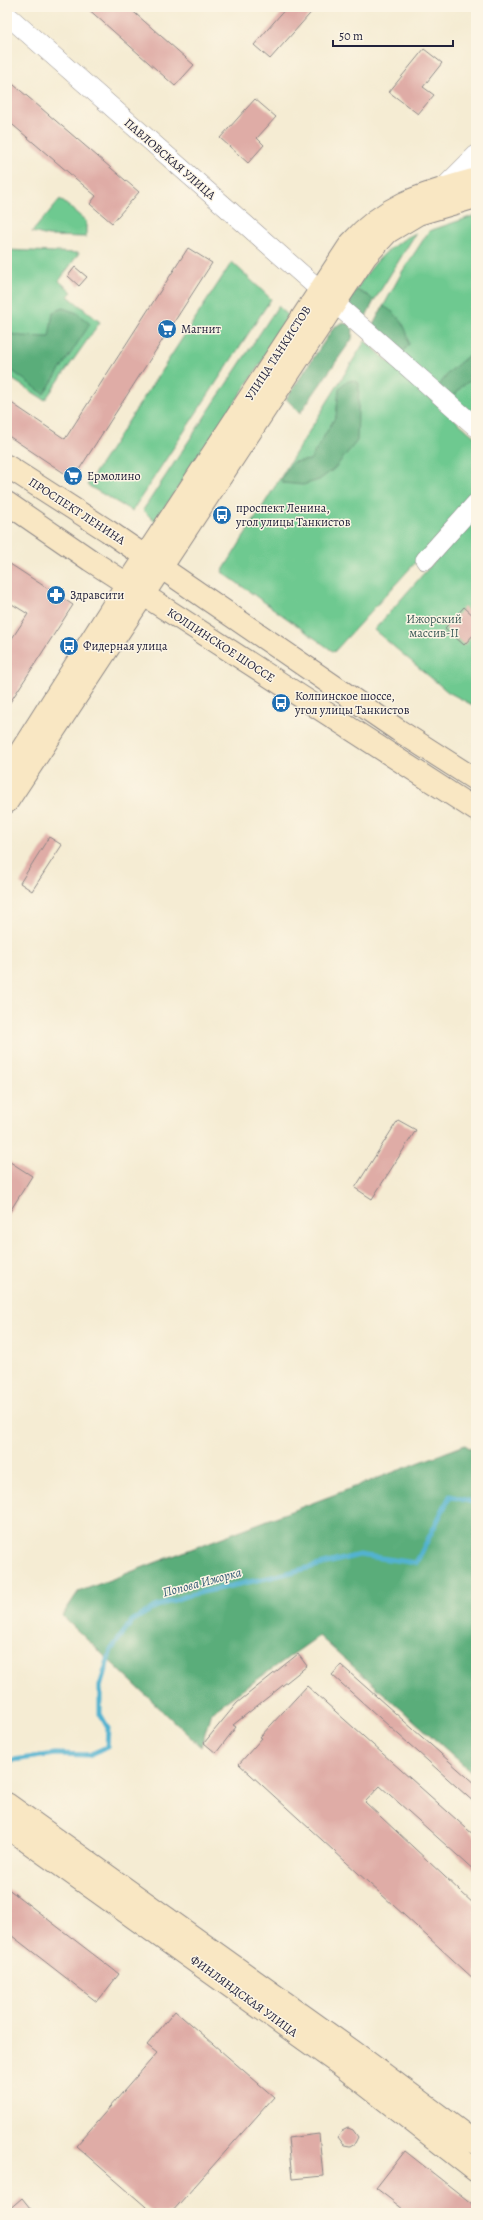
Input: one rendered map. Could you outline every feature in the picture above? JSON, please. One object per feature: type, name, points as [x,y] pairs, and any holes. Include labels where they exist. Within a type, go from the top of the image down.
[{"type":"main road","name":"УЛИЦА ТАНКИСТОВ","points":[[153,562],[326,296],[351,243],[377,218],[413,198],[476,179]]},
{"type":"main road","name":"УЛИЦА ТАНКИСТОВ","points":[[326,296],[388,232],[418,214],[476,196]]},
{"type":"main road","name":"ПРОСПЕКТ ЛЕНИНА","points":[[7,466],[46,490],[153,562]]},
{"type":"main road","points":[[7,503],[135,589]]},
{"type":"main road","points":[[7,773],[153,562],[398,730],[476,780]]},
{"type":"main road","points":[[7,802],[135,589]]},
{"type":"main road","name":"КОЛПИНСКОЕ ШОССЕ","points":[[135,589],[476,810]]},
{"type":"main road","name":"ФИНЛЯНДСКАЯ УЛИЦА","points":[[8,1812],[354,2052],[476,2143]]},
{"type":"main road","name":"ФИНЛЯНДСКАЯ УЛИЦА","points":[[8,1812],[343,2067],[476,2171]]},
{"type":"street","name":"ПАВЛОВСКАЯ УЛИЦА","points":[[7,15],[476,427]]},
{"type":"street","points":[[442,189],[476,156]]},
{"type":"street","points":[[425,560],[476,504]]},
{"type":"green space","points":[[60,199],[86,221],[86,237],[48,236],[32,232]]},
{"type":"green space","points":[[476,215],[476,420],[371,329],[402,272],[429,231]]},
{"type":"green space","points":[[416,233],[374,301],[369,296],[356,290],[374,264],[397,243]]},
{"type":"green space","points":[[7,250],[79,253],[59,281],[72,292],[68,296],[100,322],[45,400],[7,376]]},
{"type":"green space","points":[[232,262],[271,299],[132,511],[87,485]]},
{"type":"green space","points":[[356,290],[369,296],[374,301],[364,320],[345,305]]},
{"type":"green space","points":[[278,306],[291,318],[155,522],[143,510]]},
{"type":"green space","points":[[383,306],[394,313],[404,326],[409,344],[401,355],[371,329]]},
{"type":"green space","points":[[63,308],[77,313],[90,324],[44,394],[7,367],[7,333],[21,336],[49,337],[53,312]]},
{"type":"green space","points":[[342,323],[349,324],[353,329],[352,339],[300,413],[286,399],[334,327]]},
{"type":"green space","points":[[365,341],[476,438],[476,496],[334,652],[222,572]]},
{"type":"green space","points":[[470,354],[476,354],[476,377],[462,386],[452,399],[438,387],[449,372]]},
{"type":"green space","points":[[352,380],[359,383],[357,441],[334,469],[319,480],[303,485],[283,483],[281,479],[293,462],[310,460],[336,416],[339,389],[344,383]]},
{"type":"green space","name":"Ижорский массив-II","points":[[476,514],[476,707],[448,692],[374,630]]},
{"type":"green space","points":[[465,1445],[476,1452],[476,1776],[319,1636],[211,1712],[201,1747],[62,1616],[78,1592]]},
{"type":"building","points":[[86,7],[128,7],[194,65],[175,86]]},
{"type":"building","points":[[287,7],[316,7],[270,59],[254,45]]},
{"type":"building","points":[[424,49],[442,63],[423,87],[434,95],[418,114],[389,92]]},
{"type":"building","points":[[7,79],[139,192],[112,223],[90,204],[96,196],[7,120]]},
{"type":"building","points":[[255,99],[276,117],[257,138],[264,145],[248,163],[220,138]]},
{"type":"building","points":[[188,248],[212,263],[73,479],[7,435],[7,400],[65,439]]},
{"type":"building","points":[[75,267],[87,277],[79,286],[68,276]]},
{"type":"building","points":[[7,562],[73,605],[7,707],[7,646],[28,614],[7,601]]},
{"type":"building","points":[[464,607],[476,618],[476,632],[464,645],[445,628]]},
{"type":"building","points":[[49,837],[62,845],[32,891],[20,883]]},
{"type":"building","points":[[398,1120],[416,1130],[372,1199],[355,1188]]},
{"type":"building","points":[[7,1160],[32,1176],[7,1216]]},
{"type":"building","points":[[298,1654],[307,1666],[233,1725],[236,1727],[216,1753],[204,1743],[237,1703]]},
{"type":"building","points":[[341,1665],[476,1785],[476,1804],[332,1675]]},
{"type":"building","points":[[307,1686],[476,1837],[476,1872],[380,1786],[365,1802],[476,1906],[476,1981],[239,1764],[262,1738],[260,1737]]},
{"type":"building","points":[[7,1888],[119,1974],[97,2002],[7,1932]]},
{"type":"building","points":[[175,2011],[274,2097],[171,2213],[153,2213],[76,2146],[157,2053],[147,2045]]},
{"type":"building","points":[[348,2128],[353,2130],[358,2137],[355,2143],[350,2146],[344,2145],[338,2137],[342,2131]]},
{"type":"building","points":[[319,2134],[323,2176],[292,2179],[288,2138]]},
{"type":"building","points":[[405,2151],[476,2207],[476,2213],[408,2213],[376,2188]]},
{"type":"building","points":[[22,2198],[34,2213],[7,2213],[7,2211]]},
{"type":"waterway","name":"Попова Ижорка","points":[[7,1761],[55,1754],[89,1755],[107,1747],[108,1728],[100,1714],[100,1686],[111,1650],[132,1621],[155,1607],[189,1595],[272,1577],[359,1555],[416,1563],[450,1496],[476,1503]]},
{"type":"place","name":"Магнит","points":[[167,329]]},
{"type":"place","name":"Ермолино","points":[[73,476]]},
{"type":"place","name":"проспект Ленина, угол улицы Танкистов","points":[[222,515]]},
{"type":"place","name":"Здравсити","points":[[56,595]]},
{"type":"place","name":"Фидерная улица","points":[[69,646]]},
{"type":"place","name":"Колпинское шоссе, угол улицы Танкистов","points":[[281,703]]}]
